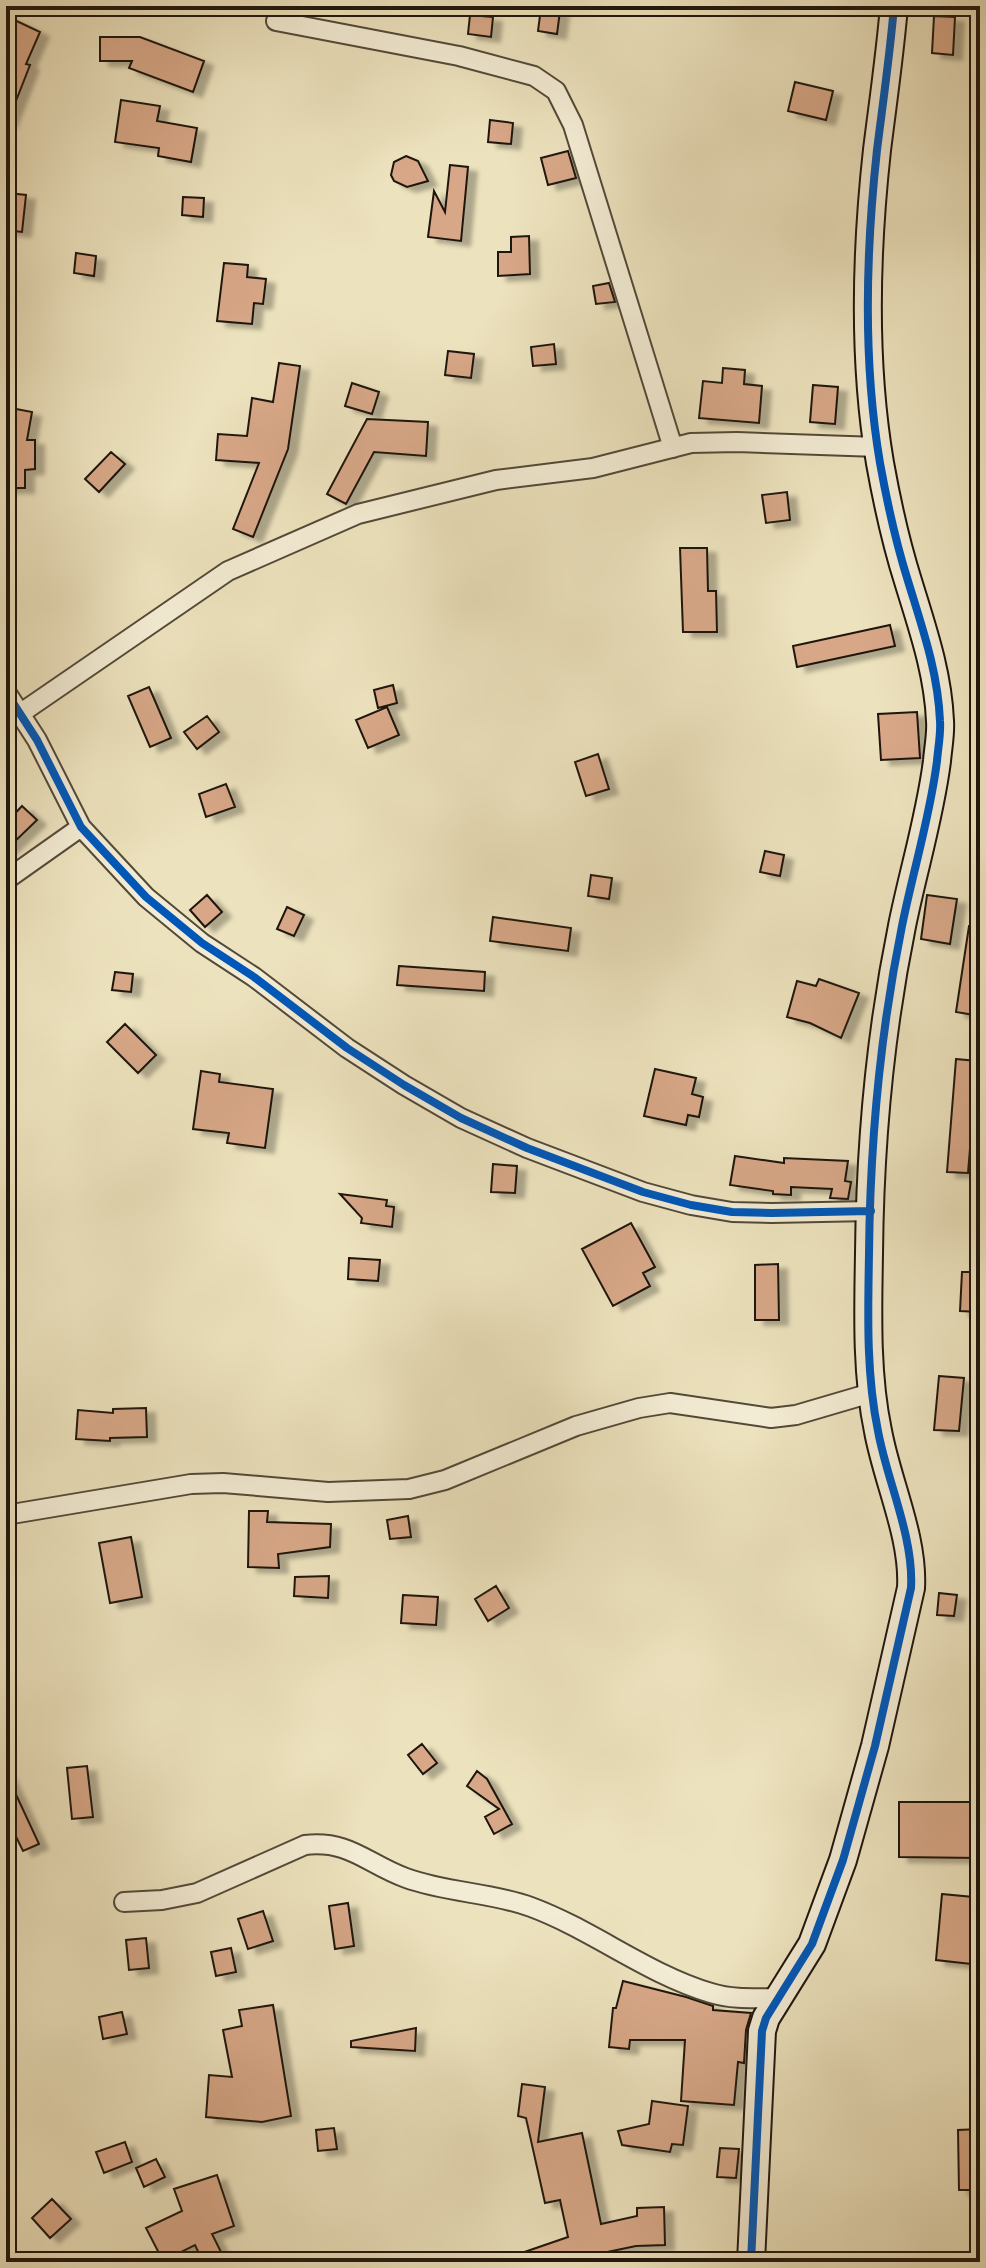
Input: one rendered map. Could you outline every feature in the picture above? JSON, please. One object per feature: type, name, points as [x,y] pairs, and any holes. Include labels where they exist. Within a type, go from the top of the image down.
[{"type":"street","points":[[751,2262],[760,2045],[766,2018],[812,1944],[843,1860],[875,1746],[911,1588],[910,1556],[878,1433],[871,1393],[869,1254],[878,1084],[887,1012],[902,926],[932,794],[941,726],[930,650],[906,574],[878,447],[871,385],[869,290],[877,153],[894,6]]},
{"type":"street","points":[[276,21],[489,64],[534,76],[556,91],[573,125],[673,448]]},
{"type":"street","points":[[21,713],[228,571],[358,514],[496,480],[593,468],[691,443],[878,447]]},
{"type":"street","points":[[6,692],[37,740],[81,827],[146,897],[202,943],[254,977],[347,1048],[404,1085],[461,1118],[540,1153],[643,1192],[691,1205],[759,1213],[871,1211]]},
{"type":"street","points":[[6,880],[81,827]]},
{"type":"street","points":[[6,1515],[191,1484],[223,1483],[328,1492],[409,1489],[445,1480],[576,1426],[639,1408],[678,1404],[771,1418],[796,1415],[871,1393]]},
{"type":"street","points":[[124,1902],[162,1900],[197,1893],[305,1845],[339,1845],[406,1878],[532,1907],[709,1993],[728,1997],[778,1998]]},
{"type":"building","points":[[541,8],[560,11],[557,34],[538,31]]},
{"type":"building","points":[[470,15],[493,17],[491,37],[468,34]]},
{"type":"building","points":[[6,16],[40,32],[7,124]]},
{"type":"building","points":[[934,16],[955,17],[953,55],[932,53]]},
{"type":"building","points":[[100,37],[140,37],[204,61],[193,92],[129,68],[132,61],[100,61]]},
{"type":"building","points":[[795,82],[833,91],[826,120],[788,111]]},
{"type":"building","points":[[121,100],[160,106],[157,121],[197,128],[191,162],[158,156],[159,148],[115,142]]},
{"type":"building","points":[[490,120],[513,123],[511,144],[488,142]]},
{"type":"building","points":[[568,151],[576,178],[548,185],[541,158]]},
{"type":"building","points":[[406,156],[418,161],[428,181],[407,187],[394,181],[391,175],[394,162]]},
{"type":"building","points":[[450,165],[468,167],[461,241],[428,237],[434,191],[445,212]]},
{"type":"building","points":[[8,193],[26,195],[22,232],[6,230]]},
{"type":"building","points":[[183,197],[204,198],[203,217],[182,215]]},
{"type":"building","points":[[529,236],[530,274],[498,276],[498,252],[511,252],[511,237]]},
{"type":"building","points":[[76,253],[96,256],[94,276],[74,273]]},
{"type":"building","points":[[224,263],[248,265],[247,277],[266,279],[263,304],[254,303],[252,324],[217,321]]},
{"type":"building","points":[[609,283],[615,302],[596,304],[593,286]]},
{"type":"building","points":[[554,344],[556,364],[533,366],[531,347]]},
{"type":"building","points":[[448,351],[474,354],[471,378],[445,375]]},
{"type":"building","points":[[279,363],[300,366],[288,449],[253,537],[233,529],[259,463],[216,460],[218,434],[247,436],[252,398],[273,402]]},
{"type":"building","points":[[723,368],[745,370],[744,384],[762,386],[759,423],[699,418],[703,381],[722,383]]},
{"type":"building","points":[[352,383],[379,392],[372,414],[345,406]]},
{"type":"building","points":[[813,385],[838,387],[835,424],[810,422]]},
{"type":"building","points":[[11,408],[32,412],[27,440],[35,440],[35,469],[25,470],[25,488],[6,488],[6,435]]},
{"type":"building","points":[[367,419],[428,422],[426,456],[374,452],[346,504],[327,494]]},
{"type":"building","points":[[111,452],[125,464],[99,492],[85,479]]},
{"type":"building","points":[[787,492],[790,520],[766,523],[762,495]]},
{"type":"building","points":[[680,548],[707,548],[708,591],[716,591],[717,632],[683,632]]},
{"type":"building","points":[[890,625],[895,646],[797,667],[793,646]]},
{"type":"building","points":[[393,685],[397,703],[378,708],[374,690]]},
{"type":"building","points":[[149,687],[171,738],[150,747],[128,696]]},
{"type":"building","points":[[387,707],[399,735],[368,748],[356,720]]},
{"type":"building","points":[[917,712],[920,758],[881,760],[878,714]]},
{"type":"building","points":[[207,716],[219,732],[197,749],[184,732]]},
{"type":"building","points":[[598,754],[609,789],[586,796],[575,762]]},
{"type":"building","points":[[226,784],[235,807],[206,817],[199,794]]},
{"type":"building","points":[[22,806],[37,820],[6,850],[6,823]]},
{"type":"building","points":[[765,851],[784,855],[780,876],[760,872]]},
{"type":"building","points":[[591,875],[612,878],[609,899],[588,896]]},
{"type":"building","points":[[207,895],[222,912],[205,927],[190,910]]},
{"type":"building","points":[[927,895],[957,899],[950,944],[921,939]]},
{"type":"building","points":[[287,907],[304,915],[294,936],[277,929]]},
{"type":"building","points":[[493,917],[571,928],[568,951],[490,941]]},
{"type":"building","points":[[969,926],[980,927],[980,1016],[956,1012]]},
{"type":"building","points":[[399,966],[485,972],[484,991],[397,985]]},
{"type":"building","points":[[115,972],[133,974],[131,992],[112,990]]},
{"type":"building","points":[[819,979],[859,993],[841,1038],[810,1023],[787,1017],[797,981],[816,986]]},
{"type":"building","points":[[125,1024],[156,1055],[138,1073],[107,1042]]},
{"type":"building","points":[[956,1059],[977,1061],[968,1173],[947,1172]]},
{"type":"building","points":[[655,1069],[696,1078],[692,1094],[703,1097],[699,1117],[688,1115],[686,1125],[644,1116]]},
{"type":"building","points":[[201,1071],[220,1074],[219,1082],[273,1089],[265,1148],[227,1143],[229,1133],[193,1129]]},
{"type":"building","points":[[735,1156],[784,1163],[784,1158],[848,1161],[845,1181],[851,1182],[848,1199],[830,1198],[832,1189],[791,1187],[791,1195],[730,1185]]},
{"type":"building","points":[[493,1164],[517,1166],[515,1193],[491,1192]]},
{"type":"building","points":[[340,1194],[387,1200],[386,1206],[394,1207],[392,1227],[361,1223],[362,1218]]},
{"type":"building","points":[[631,1223],[655,1267],[643,1273],[650,1286],[613,1306],[582,1249]]},
{"type":"building","points":[[349,1258],[380,1260],[378,1281],[348,1279]]},
{"type":"building","points":[[778,1264],[779,1320],[755,1320],[755,1265]]},
{"type":"building","points":[[962,1272],[980,1272],[980,1312],[960,1311]]},
{"type":"building","points":[[939,1376],[964,1378],[959,1431],[934,1430]]},
{"type":"building","points":[[146,1408],[147,1437],[110,1438],[110,1441],[76,1439],[78,1410],[113,1413],[113,1409]]},
{"type":"building","points":[[249,1511],[268,1511],[267,1522],[331,1524],[330,1547],[278,1554],[279,1568],[248,1567]]},
{"type":"building","points":[[408,1516],[411,1537],[390,1539],[387,1520]]},
{"type":"building","points":[[131,1537],[142,1597],[110,1603],[99,1543]]},
{"type":"building","points":[[329,1576],[328,1598],[294,1596],[295,1577]]},
{"type":"building","points":[[496,1586],[509,1608],[488,1621],[475,1599]]},
{"type":"building","points":[[939,1593],[957,1595],[954,1616],[937,1615]]},
{"type":"building","points":[[403,1595],[438,1597],[436,1625],[401,1623]]},
{"type":"building","points":[[422,1744],[437,1763],[423,1774],[408,1755]]},
{"type":"building","points":[[87,1766],[93,1817],[72,1819],[67,1768]]},
{"type":"building","points":[[477,1771],[487,1779],[512,1824],[494,1834],[485,1817],[499,1809],[467,1786]]},
{"type":"building","points":[[6,1773],[39,1844],[23,1851],[6,1816]]},
{"type":"building","points":[[899,1802],[979,1802],[979,1858],[899,1857]]},
{"type":"building","points":[[942,1894],[973,1897],[972,1906],[980,1906],[980,1965],[936,1960]]},
{"type":"building","points":[[348,1903],[354,1946],[335,1949],[329,1906]]},
{"type":"building","points":[[263,1911],[273,1941],[248,1949],[238,1919]]},
{"type":"building","points":[[146,1938],[149,1968],[129,1970],[126,1940]]},
{"type":"building","points":[[231,1948],[236,1972],[216,1976],[211,1952]]},
{"type":"building","points":[[623,1981],[686,1997],[713,2006],[713,2010],[751,2013],[746,2030],[744,2063],[738,2062],[734,2105],[681,2101],[685,2040],[630,2040],[629,2049],[609,2047],[613,2008],[616,2008]]},
{"type":"building","points":[[273,2005],[291,2116],[262,2122],[206,2117],[209,2075],[232,2077],[223,2030],[242,2026],[239,2010]]},
{"type":"building","points":[[122,2012],[127,2034],[103,2039],[99,2017]]},
{"type":"building","points":[[416,2028],[415,2051],[351,2047],[351,2041]]},
{"type":"building","points":[[522,2084],[545,2087],[538,2142],[582,2133],[601,2224],[637,2216],[637,2208],[664,2207],[665,2245],[636,2246],[607,2252],[609,2262],[589,2262],[587,2257],[560,2262],[504,2262],[504,2259],[568,2237],[560,2200],[545,2203],[526,2118],[518,2116]]},
{"type":"building","points":[[652,2101],[688,2106],[683,2145],[672,2144],[670,2152],[622,2145],[618,2131],[649,2124]]},
{"type":"building","points":[[334,2128],[337,2149],[318,2151],[316,2130]]},
{"type":"building","points":[[980,2129],[980,2190],[959,2190],[958,2130]]},
{"type":"building","points":[[125,2142],[132,2162],[104,2173],[96,2152]]},
{"type":"building","points":[[720,2148],[739,2149],[736,2178],[717,2177]]},
{"type":"building","points":[[156,2159],[165,2177],[144,2187],[136,2168]]},
{"type":"building","points":[[217,2175],[234,2226],[212,2234],[226,2262],[203,2262],[195,2245],[163,2261],[146,2228],[182,2211],[174,2189]]},
{"type":"building","points":[[52,2199],[71,2219],[50,2238],[32,2218]]},
{"type":"cycle path","points":[[751,2262],[762,2031],[766,2018],[812,1944],[843,1860],[875,1746],[911,1588],[908,1549],[874,1409],[868,1320],[871,1172],[882,1049],[894,967],[934,782],[940,726],[933,667],[886,493],[871,386],[868,306],[870,227],[894,6]]},
{"type":"cycle path","points":[[6,692],[37,740],[81,827],[146,897],[202,943],[254,977],[347,1048],[404,1085],[461,1118],[527,1148],[643,1192],[691,1205],[732,1212],[871,1211]]}]
